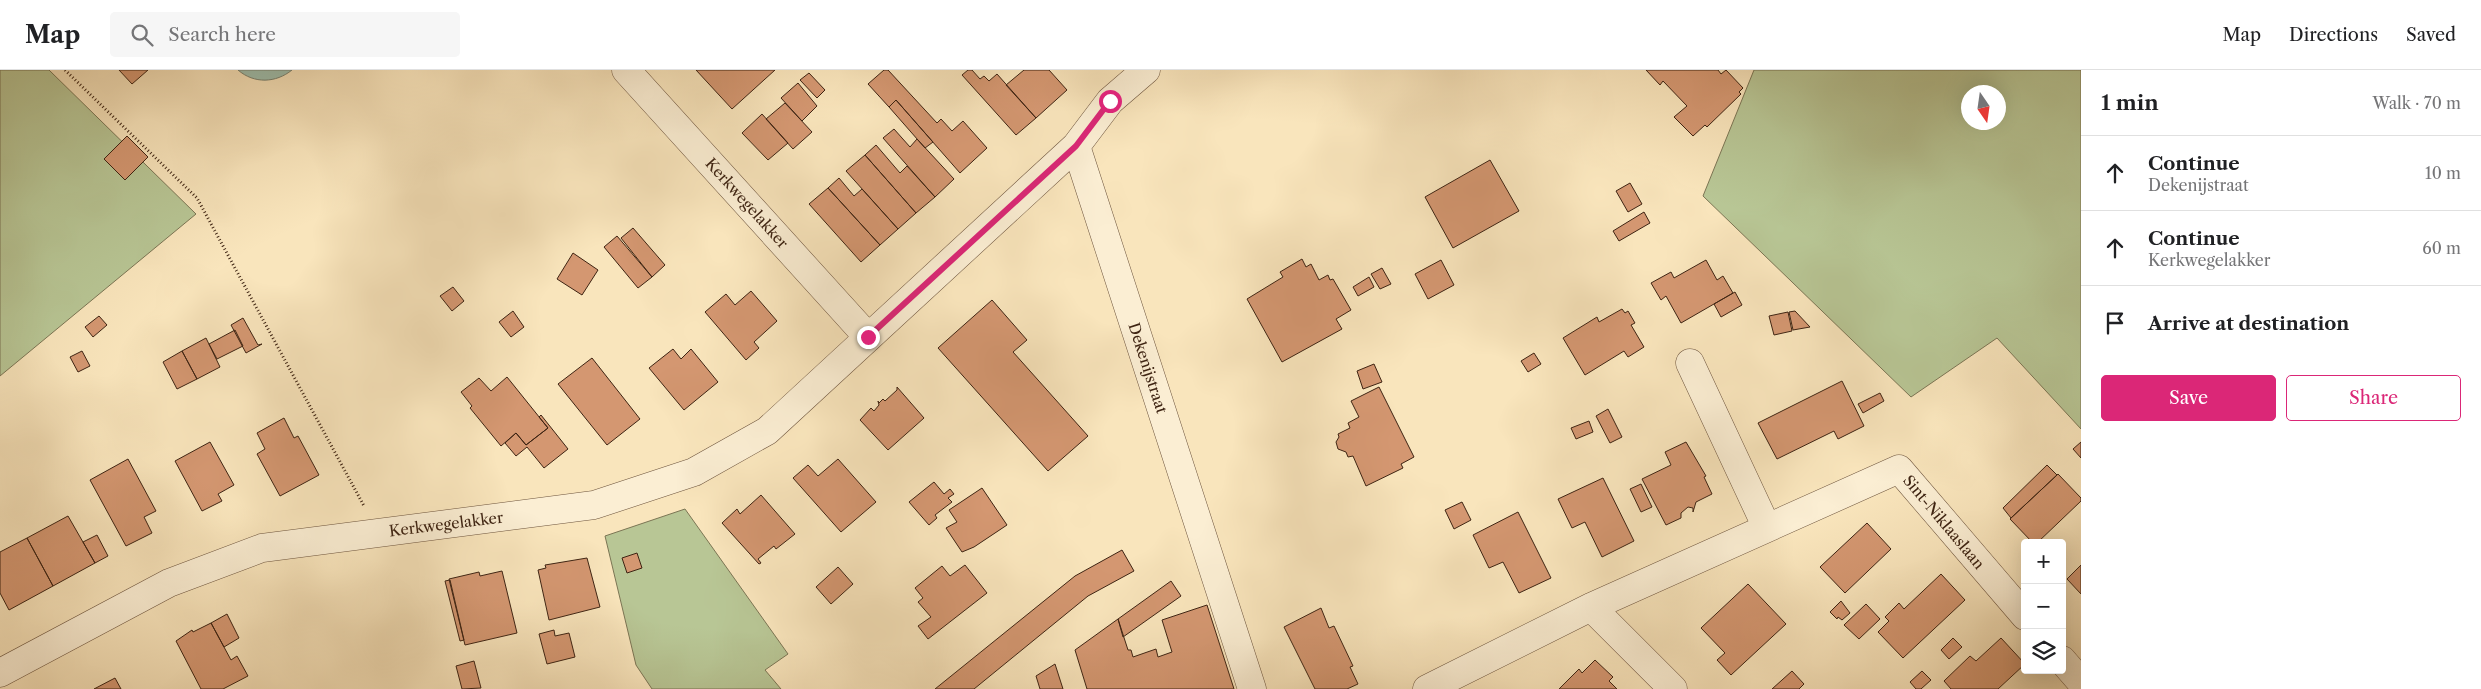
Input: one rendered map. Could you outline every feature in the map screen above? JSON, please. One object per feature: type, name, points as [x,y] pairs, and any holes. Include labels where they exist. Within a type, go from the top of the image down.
[{"type":"street","name":"Kerkwegelakker","points":[[626,70],[868,337]]},
{"type":"street","points":[[1076,146],[1110,101],[1146,70]]},
{"type":"street","name":"Kerkwegelakker","points":[[4,678],[169,583],[262,548],[594,505],[694,472],[767,431],[1076,146]]},
{"type":"street","name":"Dekenijstraat","points":[[1076,146],[1252,689]]},
{"type":"street","points":[[1690,363],[1768,528]]},
{"type":"street","name":"Sint-Niklaaslaan","points":[[1427,689],[1591,607],[1899,469],[2021,611]]},
{"type":"street","points":[[1591,607],[1674,689]]},
{"type":"street","points":[[2066,665],[2081,684],[2077,689]]},
{"type":"path","points":[[65,70],[197,198],[378,532]]},
{"type":"green space","points":[[0,70],[49,70],[196,214],[0,376]]},
{"type":"green space","points":[[1754,70],[2081,70],[2081,429],[1997,338],[1911,397],[1703,196]]},
{"type":"green space","points":[[685,509],[788,654],[765,670],[781,689],[652,689],[636,665],[605,536]]},
{"type":"shaded area","points":[[238,70],[292,70],[279,77],[258,80],[244,75]]},
{"type":"building","points":[[119,70],[148,70],[132,84]]},
{"type":"building","points":[[696,70],[775,70],[732,109]]},
{"type":"building","points":[[884,70],[888,70],[937,123],[941,119],[952,131],[963,121],[987,148],[960,173],[896,100],[889,107],[868,84]]},
{"type":"building","points":[[968,70],[972,70],[980,79],[984,76],[989,81],[997,74],[1036,118],[1016,135],[962,75]]},
{"type":"building","points":[[1024,70],[1049,70],[1067,90],[1036,118],[1006,85]]},
{"type":"building","points":[[1646,70],[1718,70],[1721,74],[1726,70],[1743,88],[1739,92],[1741,94],[1707,127],[1705,125],[1693,136],[1674,117],[1687,106],[1663,81],[1660,85]]},
{"type":"building","points":[[809,73],[825,90],[817,98],[800,80]]},
{"type":"building","points":[[798,83],[817,106],[802,121],[781,98]]},
{"type":"building","points":[[896,100],[933,142],[925,148],[889,107]]},
{"type":"building","points":[[785,103],[812,132],[793,149],[766,119]]},
{"type":"building","points":[[762,114],[788,143],[768,160],[742,133]]},
{"type":"building","points":[[894,129],[910,147],[917,139],[954,179],[935,197],[883,138]]},
{"type":"building","points":[[127,136],[148,157],[125,180],[104,159]]},
{"type":"building","points":[[876,145],[900,173],[907,166],[935,197],[916,213],[865,155]]},
{"type":"building","points":[[865,155],[916,213],[898,229],[846,171]]},
{"type":"building","points":[[1490,160],[1519,211],[1453,248],[1425,197]]},
{"type":"building","points":[[839,178],[854,196],[862,189],[898,229],[880,245],[828,188]]},
{"type":"building","points":[[1630,183],[1642,204],[1628,212],[1616,191]]},
{"type":"building","points":[[828,188],[880,245],[861,262],[809,204]]},
{"type":"building","points":[[1644,212],[1650,223],[1619,241],[1613,231]]},
{"type":"building","points":[[633,228],[665,265],[652,277],[621,238]]},
{"type":"building","points":[[617,236],[652,277],[638,288],[604,247]]},
{"type":"building","points":[[573,253],[598,270],[582,295],[557,279]]},
{"type":"building","points":[[1302,259],[1306,267],[1311,264],[1319,280],[1328,275],[1330,280],[1333,279],[1351,310],[1336,319],[1342,329],[1282,362],[1247,299],[1283,277],[1280,272]]},
{"type":"building","points":[[1441,260],[1454,285],[1428,299],[1415,274]]},
{"type":"building","points":[[1706,260],[1717,280],[1723,276],[1733,293],[1681,323],[1666,296],[1661,300],[1651,283],[1671,272],[1674,278]]},
{"type":"building","points":[[1382,268],[1391,284],[1380,289],[1371,274]]},
{"type":"building","points":[[1369,277],[1374,287],[1358,296],[1353,287]]},
{"type":"building","points":[[453,287],[464,301],[452,311],[440,296]]},
{"type":"building","points":[[751,291],[777,321],[754,342],[759,348],[746,360],[705,312],[726,294],[735,305]]},
{"type":"building","points":[[1735,292],[1742,305],[1721,317],[1714,304]]},
{"type":"building","points":[[992,300],[1027,340],[1013,352],[1088,436],[1048,471],[938,348]]},
{"type":"building","points":[[1622,309],[1625,313],[1628,311],[1635,323],[1631,325],[1644,347],[1628,357],[1624,351],[1585,375],[1563,338],[1597,317],[1599,322]]},
{"type":"building","points":[[513,311],[524,327],[511,337],[499,322]]},
{"type":"building","points":[[1795,311],[1810,327],[1793,330],[1789,312]]},
{"type":"building","points":[[1788,312],[1792,331],[1774,335],[1769,316]]},
{"type":"building","points":[[99,316],[107,325],[93,337],[85,327]]},
{"type":"building","points":[[243,318],[258,345],[262,344],[246,353],[231,325]]},
{"type":"building","points":[[235,330],[243,346],[217,359],[209,344]]},
{"type":"building","points":[[206,338],[220,367],[197,379],[182,351]]},
{"type":"building","points":[[673,349],[681,359],[691,349],[718,382],[684,410],[649,368]]},
{"type":"building","points":[[82,351],[90,366],[78,372],[70,357]]},
{"type":"building","points":[[182,351],[197,379],[177,389],[163,362]]},
{"type":"building","points":[[1534,353],[1541,364],[1528,372],[1521,361]]},
{"type":"building","points":[[592,358],[640,419],[607,445],[558,384]]},
{"type":"building","points":[[1374,364],[1382,382],[1363,389],[1357,371]]},
{"type":"building","points":[[507,377],[548,428],[526,445],[516,433],[501,446],[470,408],[472,406],[461,392],[479,378],[491,391]]},
{"type":"building","points":[[1842,381],[1864,426],[1838,439],[1834,431],[1777,459],[1758,423]]},
{"type":"building","points":[[897,387],[924,418],[888,450],[860,420],[871,408],[874,411],[879,405],[878,401],[879,403],[883,399],[885,401],[897,390]]},
{"type":"building","points":[[1379,387],[1414,457],[1401,464],[1403,468],[1366,486],[1353,456],[1348,457],[1346,452],[1338,449],[1336,442],[1339,437],[1338,434],[1350,428],[1348,423],[1359,417],[1351,401]]},
{"type":"building","points":[[1880,393],[1884,401],[1863,413],[1858,404]]},
{"type":"building","points":[[1608,409],[1622,437],[1610,443],[1596,416]]},
{"type":"building","points":[[541,415],[568,449],[544,468],[527,447],[516,456],[505,443],[516,433],[526,445],[548,428],[539,417]]},
{"type":"building","points":[[284,418],[294,438],[298,436],[319,475],[280,496],[257,454],[265,449],[257,433]]},
{"type":"building","points":[[1589,421],[1593,432],[1576,439],[1571,428]]},
{"type":"building","points":[[210,442],[234,485],[218,494],[222,501],[202,511],[175,461]]},
{"type":"building","points":[[1686,442],[1706,476],[1704,477],[1712,494],[1696,502],[1693,512],[1693,508],[1688,507],[1681,513],[1681,518],[1666,525],[1642,479],[1671,465],[1665,452]]},
{"type":"building","points":[[2081,442],[2081,458],[2073,449]]},
{"type":"building","points":[[128,459],[156,511],[144,517],[152,533],[126,546],[90,480]]},
{"type":"building","points":[[838,459],[876,502],[841,532],[793,478],[808,465],[818,476]]},
{"type":"building","points":[[2047,465],[2057,475],[2011,518],[2003,508]]},
{"type":"building","points":[[2058,474],[2081,498],[2081,501],[2041,539],[2029,539],[2010,519]]},
{"type":"building","points":[[1603,478],[1634,541],[1602,557],[1585,522],[1572,528],[1558,499]]},
{"type":"building","points":[[934,482],[944,494],[950,489],[954,494],[948,498],[952,502],[935,515],[937,518],[929,525],[909,502]]},
{"type":"building","points":[[1641,484],[1652,507],[1641,512],[1630,489]]},
{"type":"building","points":[[982,488],[1007,525],[974,547],[962,552],[946,528],[957,522],[949,510]]},
{"type":"building","points":[[761,495],[795,534],[776,549],[774,546],[758,559],[761,563],[759,564],[722,523],[737,509],[740,514]]},
{"type":"building","points":[[1462,502],[1471,520],[1454,529],[1445,510]]},
{"type":"building","points":[[1518,512],[1551,578],[1519,593],[1503,562],[1489,568],[1473,535]]},
{"type":"building","points":[[68,516],[95,563],[53,586],[27,538]]},
{"type":"building","points":[[1867,523],[1891,549],[1845,593],[1820,567]]},
{"type":"building","points":[[97,535],[108,556],[95,563],[83,542]]},
{"type":"building","points":[[27,538],[53,586],[9,610],[0,593],[0,552]]},
{"type":"building","points":[[1122,550],[1134,571],[1088,596],[974,689],[935,689],[1075,576]]},
{"type":"building","points":[[637,553],[642,568],[627,573],[622,558]]},
{"type":"building","points":[[587,558],[600,607],[549,620],[538,570],[546,568],[545,565]]},
{"type":"building","points":[[965,565],[987,593],[928,639],[918,626],[931,617],[918,602],[923,598],[915,588],[942,566],[950,576]]},
{"type":"building","points":[[2081,565],[2081,594],[2067,579]]},
{"type":"building","points":[[838,567],[853,584],[831,604],[816,587]]},
{"type":"building","points":[[502,571],[517,633],[465,645],[449,579],[479,572],[480,576]]},
{"type":"building","points":[[1941,574],[1965,600],[1903,658],[1878,632],[1889,621],[1885,617],[1899,603],[1904,609]]},
{"type":"building","points":[[450,580],[464,640],[460,641],[445,581]]},
{"type":"building","points":[[1171,581],[1181,596],[1123,637],[1118,619]]},
{"type":"building","points":[[1748,584],[1786,624],[1731,675],[1717,660],[1725,653],[1701,628]]},
{"type":"building","points":[[1841,601],[1850,613],[1842,620],[1838,617],[1837,619],[1830,612]]},
{"type":"building","points":[[1866,604],[1880,619],[1859,639],[1844,625]]},
{"type":"building","points":[[1207,605],[1234,689],[1087,689],[1075,650],[1118,619],[1128,650],[1131,650],[1133,657],[1156,649],[1158,657],[1172,652],[1162,620]]},
{"type":"building","points":[[1321,608],[1329,628],[1334,626],[1353,666],[1350,667],[1358,684],[1347,689],[1315,689],[1284,627]]},
{"type":"building","points":[[227,614],[239,638],[224,647],[211,623]]},
{"type":"building","points":[[211,623],[231,660],[237,656],[248,676],[223,689],[201,689],[176,641],[192,630],[193,632]]},
{"type":"building","points":[[554,630],[555,636],[569,633],[575,657],[547,664],[539,634]]},
{"type":"building","points":[[1953,638],[1962,647],[1949,659],[1941,650]]},
{"type":"building","points":[[2001,638],[2021,660],[2021,668],[1998,689],[1951,689],[1944,681],[1970,656],[1976,661]]},
{"type":"building","points":[[1595,660],[1613,677],[1609,681],[1617,689],[1559,689],[1579,669],[1582,673]]},
{"type":"building","points":[[474,661],[481,688],[462,689],[456,666]]},
{"type":"building","points":[[1055,664],[1063,689],[1040,689],[1036,676]]},
{"type":"building","points":[[1792,671],[1804,684],[1799,689],[1772,689]]},
{"type":"building","points":[[1922,671],[1931,680],[1921,689],[1916,689],[1910,682]]},
{"type":"building","points":[[115,678],[121,689],[94,689]]},
{"type":"route","points":[[868,337],[1076,146],[1110,101]]}]
